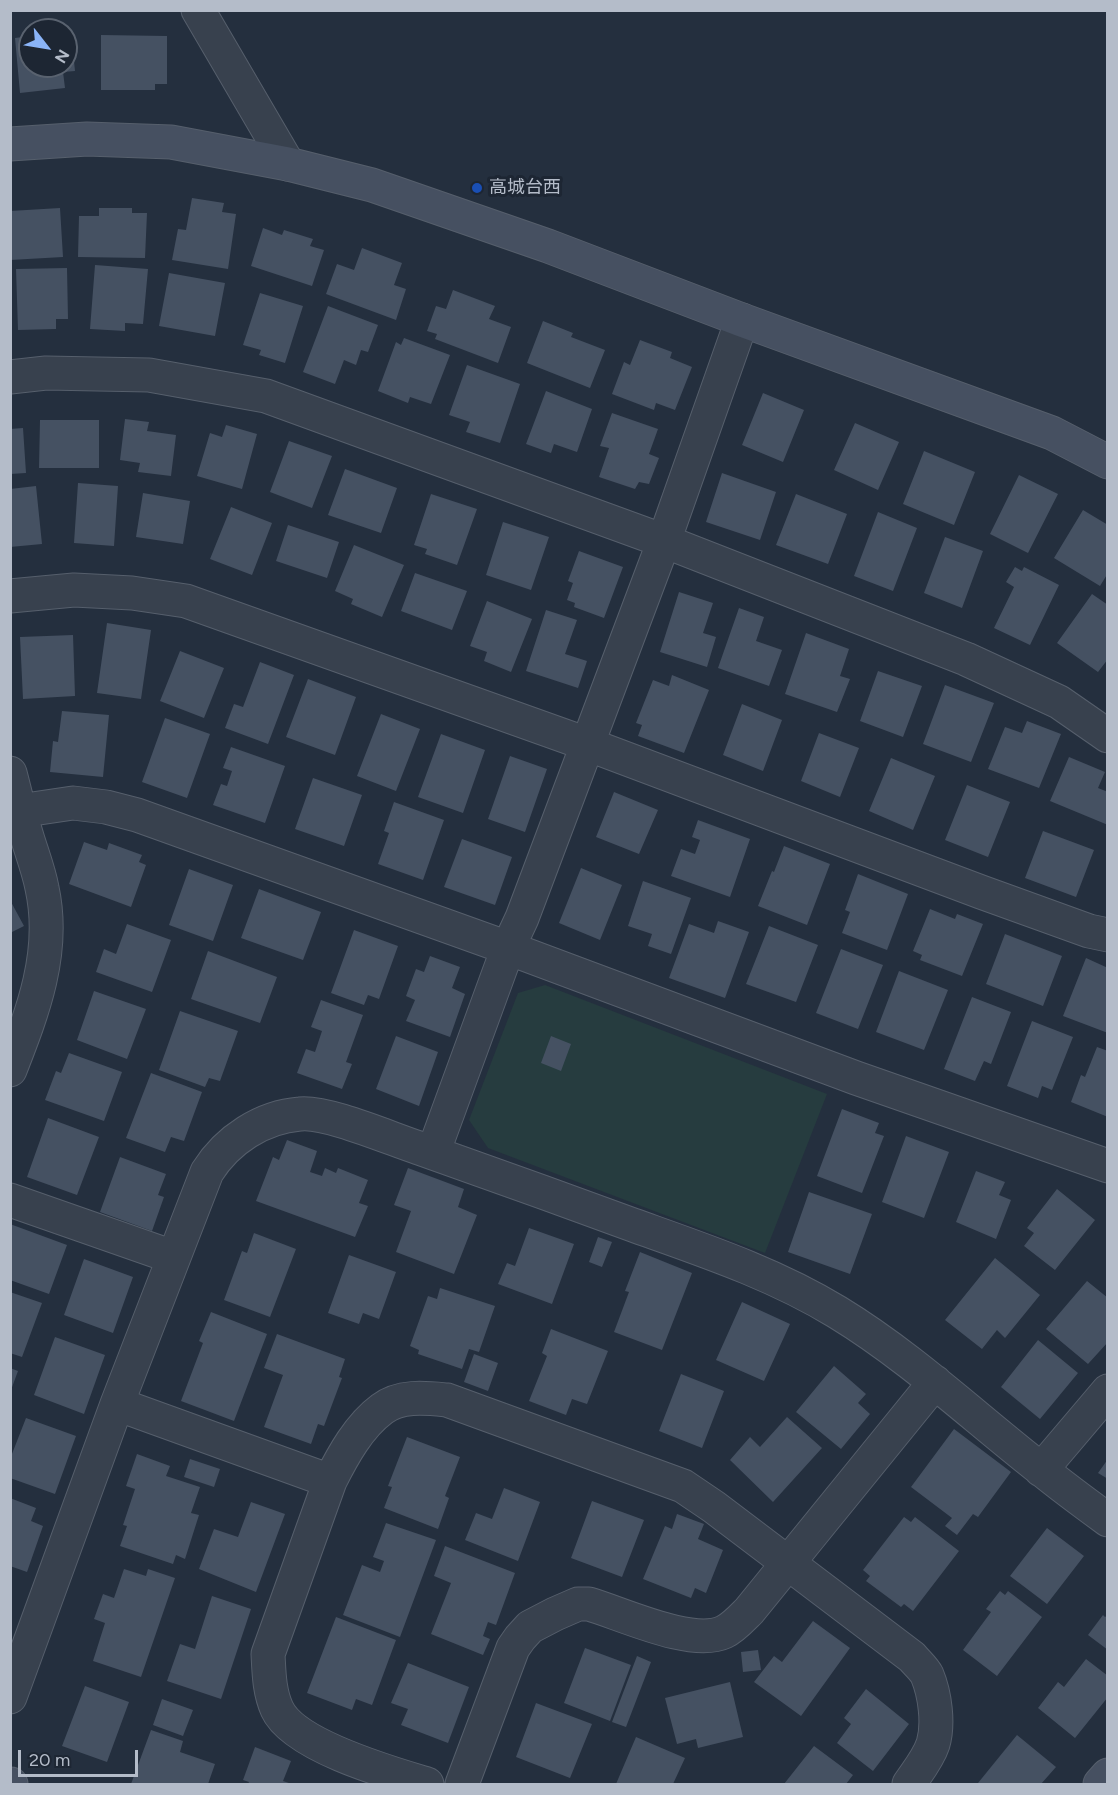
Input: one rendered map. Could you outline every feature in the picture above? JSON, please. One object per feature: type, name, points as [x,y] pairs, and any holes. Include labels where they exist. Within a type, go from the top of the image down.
[{"type":"street","points":[[198,10],[288,164]]},
{"type":"street","points":[[10,144],[87,139],[171,142],[288,164],[372,185],[515,234],[1052,433],[1107,462]]},
{"type":"street","points":[[433,1153],[508,948],[522,918],[664,541],[742,320]]},
{"type":"street","points":[[10,377],[46,373],[149,375],[266,396],[664,541],[966,659],[1059,702],[1107,736]]},
{"type":"street","points":[[10,596],[74,590],[132,593],[186,601],[587,744],[981,892],[1089,931],[1107,935]]},
{"type":"street","points":[[10,773],[15,813],[43,888],[47,928],[44,968],[28,1024],[10,1070]]},
{"type":"street","points":[[15,813],[73,803],[106,807],[137,815],[508,948],[856,1078],[1107,1166]]},
{"type":"street","points":[[10,1697],[117,1404],[207,1172],[218,1156],[246,1131],[273,1120],[300,1113],[324,1116],[433,1153],[748,1266],[791,1286],[840,1314],[935,1382],[1041,1470],[1107,1520]]},
{"type":"street","points":[[10,1200],[173,1257]]},
{"type":"street","points":[[462,1785],[513,1648],[530,1627],[578,1604],[589,1604],[687,1635],[711,1636],[726,1631],[750,1611],[935,1382]]},
{"type":"street","points":[[1041,1470],[1107,1391]]},
{"type":"street","points":[[427,1785],[354,1761],[292,1727],[278,1711],[273,1698],[268,1654],[330,1481],[356,1436],[383,1408],[401,1401],[425,1398],[447,1400],[683,1486],[912,1657],[926,1674],[933,1696],[936,1727],[933,1744],[909,1785]]},
{"type":"street","points":[[117,1404],[330,1481]]},
{"type":"street","points":[[1100,1785],[1107,1775]]},
{"type":"green space","points":[[545,985],[827,1094],[765,1253],[488,1148],[469,1120],[518,993]]},
{"type":"building","points":[[101,35],[167,36],[167,84],[155,84],[155,90],[101,90]]},
{"type":"building","points":[[15,38],[18,38],[18,71]]},
{"type":"building","points":[[19,78],[64,78],[65,88],[20,93]]},
{"type":"building","points":[[192,198],[224,203],[222,212],[236,214],[228,269],[172,260],[178,229],[186,230]]},
{"type":"building","points":[[60,208],[63,257],[10,260],[10,211]]},
{"type":"building","points":[[99,208],[132,208],[132,213],[147,213],[145,258],[78,257],[79,216],[99,216]]},
{"type":"building","points":[[263,228],[282,235],[284,230],[313,239],[310,246],[324,250],[312,286],[251,266]]},
{"type":"building","points":[[362,248],[402,263],[394,285],[406,289],[396,320],[326,294],[337,264],[354,270]]},
{"type":"building","points":[[95,265],[148,269],[143,324],[125,323],[125,331],[90,329]]},
{"type":"building","points":[[67,268],[68,319],[56,319],[56,329],[18,330],[16,269]]},
{"type":"building","points":[[169,273],[225,283],[215,336],[159,326]]},
{"type":"building","points":[[453,290],[495,306],[489,319],[511,327],[498,363],[435,339],[437,334],[427,331],[436,306],[446,309]]},
{"type":"building","points":[[260,293],[303,306],[285,363],[259,355],[261,350],[243,345]]},
{"type":"building","points":[[328,306],[378,325],[368,352],[361,350],[356,365],[344,360],[335,384],[303,372]]},
{"type":"building","points":[[543,321],[573,333],[571,337],[605,350],[590,388],[527,363]]},
{"type":"building","points":[[404,338],[450,355],[431,404],[410,397],[408,403],[378,391],[396,342],[401,345]]},
{"type":"building","points":[[640,340],[672,352],[670,358],[692,367],[675,410],[656,403],[654,410],[612,394],[624,362],[630,365]]},
{"type":"building","points":[[467,365],[520,384],[500,443],[466,432],[470,422],[449,415]]},
{"type":"building","points":[[546,391],[592,409],[577,452],[554,444],[551,453],[526,444]]},
{"type":"building","points":[[763,393],[804,410],[783,462],[742,445]]},
{"type":"building","points":[[612,413],[658,429],[649,454],[659,458],[649,484],[639,482],[635,489],[599,477],[609,448],[600,446]]},
{"type":"building","points":[[125,419],[149,422],[147,431],[176,435],[171,476],[138,472],[140,463],[120,460]]},
{"type":"building","points":[[40,420],[99,420],[99,468],[39,468]]},
{"type":"building","points":[[855,423],[899,442],[878,490],[834,470]]},
{"type":"building","points":[[226,425],[257,434],[242,489],[197,476],[210,433],[222,437]]},
{"type":"building","points":[[23,428],[26,473],[10,474],[10,429]]},
{"type":"building","points":[[289,441],[332,456],[312,508],[270,492]]},
{"type":"building","points":[[924,451],[975,472],[954,525],[903,504]]},
{"type":"building","points":[[345,469],[397,488],[381,533],[328,515]]},
{"type":"building","points":[[722,473],[776,492],[760,540],[706,522]]},
{"type":"building","points":[[1019,475],[1058,494],[1028,553],[990,534]]},
{"type":"building","points":[[78,483],[118,486],[114,546],[74,543]]},
{"type":"building","points":[[36,486],[42,544],[10,547],[10,489]]},
{"type":"building","points":[[143,493],[190,501],[183,544],[136,537]]},
{"type":"building","points":[[431,494],[477,509],[457,565],[425,554],[427,549],[414,545]]},
{"type":"building","points":[[796,494],[847,514],[828,564],[776,545]]},
{"type":"building","points":[[231,507],[272,523],[252,575],[210,559]]},
{"type":"building","points":[[1083,510],[1108,525],[1108,573],[1100,586],[1054,558]]},
{"type":"building","points":[[878,512],[917,528],[893,591],[854,576]]},
{"type":"building","points":[[503,522],[549,537],[531,590],[486,575]]},
{"type":"building","points":[[288,525],[339,542],[327,578],[276,561]]},
{"type":"building","points":[[945,537],[983,551],[962,608],[924,593]]},
{"type":"building","points":[[354,545],[404,565],[382,617],[351,604],[353,599],[335,591]]},
{"type":"building","points":[[579,551],[623,567],[604,618],[574,607],[575,603],[567,600],[573,583],[568,581]]},
{"type":"building","points":[[1015,567],[1022,571],[1024,567],[1059,585],[1030,645],[994,628],[1014,587],[1006,582]]},
{"type":"building","points":[[415,573],[467,591],[452,630],[401,611]]},
{"type":"building","points":[[679,592],[713,603],[703,633],[716,637],[707,667],[660,652]]},
{"type":"building","points":[[1092,594],[1108,605],[1108,659],[1098,672],[1057,643]]},
{"type":"building","points":[[487,601],[532,619],[511,672],[484,661],[487,652],[470,646]]},
{"type":"building","points":[[739,608],[764,617],[756,641],[782,650],[769,686],[718,668]]},
{"type":"building","points":[[546,610],[577,620],[565,654],[587,661],[578,688],[526,671]]},
{"type":"building","points":[[107,623],[151,630],[141,699],[97,693]]},
{"type":"building","points":[[806,633],[849,649],[840,676],[850,679],[837,712],[785,694]]},
{"type":"building","points":[[73,635],[75,696],[23,699],[20,637]]},
{"type":"building","points":[[180,651],[224,668],[204,718],[160,701]]},
{"type":"building","points":[[260,662],[294,675],[268,744],[225,728],[234,704],[243,707]]},
{"type":"building","points":[[878,671],[922,686],[903,737],[860,721]]},
{"type":"building","points":[[672,675],[709,690],[684,753],[638,736],[642,725],[636,723],[653,680],[669,686]]},
{"type":"building","points":[[308,679],[356,697],[335,755],[286,737]]},
{"type":"building","points":[[945,685],[994,703],[971,762],[923,744]]},
{"type":"building","points":[[742,704],[782,720],[763,771],[723,755]]},
{"type":"building","points":[[62,711],[109,715],[103,777],[50,772],[53,741],[58,742]]},
{"type":"building","points":[[381,714],[420,729],[396,791],[357,776]]},
{"type":"building","points":[[165,718],[210,734],[187,798],[142,782]]},
{"type":"building","points":[[1027,721],[1061,734],[1039,788],[988,769],[1005,727],[1022,733]]},
{"type":"building","points":[[819,733],[859,748],[840,797],[801,781]]},
{"type":"building","points":[[441,734],[485,750],[463,813],[418,797]]},
{"type":"building","points":[[231,747],[285,766],[265,823],[213,805],[221,784],[227,786],[232,771],[223,768]]},
{"type":"building","points":[[510,756],[547,769],[525,832],[488,819]]},
{"type":"building","points":[[1069,757],[1105,772],[1098,788],[1108,792],[1108,825],[1050,801]]},
{"type":"building","points":[[891,758],[935,776],[913,830],[869,811]]},
{"type":"building","points":[[313,778],[362,795],[344,846],[295,829]]},
{"type":"building","points":[[967,785],[1010,802],[988,857],[945,840]]},
{"type":"building","points":[[614,792],[658,810],[639,854],[596,837]]},
{"type":"building","points":[[394,802],[444,820],[423,880],[378,864],[389,833],[384,831]]},
{"type":"building","points":[[698,820],[750,839],[730,897],[671,876],[681,849],[695,854],[700,840],[692,837]]},
{"type":"building","points":[[1043,831],[1094,850],[1076,897],[1025,878]]},
{"type":"building","points":[[462,839],[512,857],[495,905],[444,887]]},
{"type":"building","points":[[84,842],[107,850],[109,843],[142,855],[139,862],[146,865],[131,907],[69,884]]},
{"type":"building","points":[[784,846],[830,864],[807,925],[758,906]]},
{"type":"building","points":[[581,868],[622,885],[600,940],[559,923]]},
{"type":"building","points":[[189,869],[233,885],[213,941],[169,925]]},
{"type":"building","points":[[858,874],[908,894],[887,950],[842,933],[850,912],[845,910]]},
{"type":"building","points":[[643,881],[691,898],[671,954],[648,946],[652,934],[628,926]]},
{"type":"building","points":[[259,889],[321,912],[303,960],[241,938]]},
{"type":"building","points":[[10,900],[24,926],[10,933]]},
{"type":"building","points":[[930,909],[955,919],[957,914],[983,924],[962,976],[920,960],[922,955],[913,951]]},
{"type":"building","points":[[718,921],[749,932],[725,998],[669,978],[689,924],[714,933]]},
{"type":"building","points":[[127,924],[171,940],[152,992],[96,972],[104,949],[116,954]]},
{"type":"building","points":[[769,926],[818,945],[796,1002],[746,984]]},
{"type":"building","points":[[354,930],[398,946],[379,999],[368,995],[364,1005],[331,993]]},
{"type":"building","points":[[1005,934],[1062,956],[1043,1006],[986,984]]},
{"type":"building","points":[[841,949],[883,965],[858,1029],[816,1013]]},
{"type":"building","points":[[208,951],[277,977],[260,1023],[191,999]]},
{"type":"building","points":[[430,956],[460,967],[452,988],[465,994],[450,1037],[406,1021],[415,1000],[406,996],[416,969],[424,972]]},
{"type":"building","points":[[1086,958],[1108,968],[1108,1033],[1063,1016]]},
{"type":"building","points":[[899,971],[948,990],[924,1050],[876,1032]]},
{"type":"building","points":[[94,991],[146,1009],[127,1059],[77,1040]]},
{"type":"building","points":[[972,997],[1011,1012],[991,1064],[984,1061],[975,1081],[944,1069]]},
{"type":"building","points":[[321,1000],[363,1015],[346,1062],[352,1064],[342,1089],[297,1073],[306,1049],[315,1052],[322,1031],[311,1027]]},
{"type":"building","points":[[180,1011],[238,1031],[220,1081],[209,1078],[205,1087],[159,1070]]},
{"type":"building","points":[[1032,1021],[1073,1037],[1052,1090],[1042,1086],[1038,1098],[1007,1086]]},
{"type":"building","points":[[396,1036],[438,1052],[419,1106],[376,1089]]},
{"type":"building","points":[[551,1036],[571,1044],[561,1071],[541,1063]]},
{"type":"building","points":[[1097,1047],[1108,1051],[1108,1117],[1071,1102],[1081,1075],[1085,1077]]},
{"type":"building","points":[[69,1053],[122,1072],[104,1121],[45,1100],[56,1071],[61,1073]]},
{"type":"building","points":[[151,1073],[202,1092],[184,1141],[171,1137],[165,1152],[126,1138]]},
{"type":"building","points":[[842,1109],[879,1123],[875,1133],[884,1136],[862,1193],[817,1176]]},
{"type":"building","points":[[48,1118],[99,1137],[77,1195],[27,1177]]},
{"type":"building","points":[[906,1136],[949,1152],[924,1218],[882,1202]]},
{"type":"building","points":[[287,1140],[317,1151],[310,1172],[322,1176],[325,1168],[336,1173],[338,1168],[368,1180],[359,1203],[368,1206],[355,1237],[256,1201],[273,1157],[279,1160]]},
{"type":"building","points":[[120,1157],[166,1174],[158,1195],[164,1197],[152,1231],[100,1212]]},
{"type":"building","points":[[408,1168],[464,1189],[458,1207],[477,1215],[454,1274],[396,1252],[411,1211],[394,1205]]},
{"type":"building","points":[[976,1171],[1005,1182],[999,1195],[1011,1200],[996,1239],[956,1222]]},
{"type":"building","points":[[1057,1189],[1095,1220],[1055,1270],[1024,1246],[1034,1233],[1027,1228]]},
{"type":"building","points":[[809,1192],[872,1214],[850,1274],[788,1252]]},
{"type":"building","points":[[10,1224],[67,1245],[49,1294],[10,1280]]},
{"type":"building","points":[[529,1228],[574,1244],[552,1304],[498,1284],[507,1263],[515,1266]]},
{"type":"building","points":[[254,1233],[296,1249],[270,1317],[224,1300],[242,1251],[247,1253]]},
{"type":"building","points":[[598,1237],[612,1242],[602,1267],[589,1262]]},
{"type":"building","points":[[640,1252],[692,1273],[662,1350],[614,1332],[629,1292],[625,1291]]},
{"type":"building","points":[[349,1255],[396,1272],[379,1319],[363,1313],[359,1324],[328,1313]]},
{"type":"building","points":[[995,1258],[1040,1295],[1005,1338],[997,1330],[982,1349],[945,1320]]},
{"type":"building","points":[[84,1259],[133,1277],[113,1333],[64,1315]]},
{"type":"building","points":[[1087,1281],[1108,1298],[1108,1342],[1088,1364],[1046,1329]]},
{"type":"building","points":[[440,1288],[495,1306],[479,1352],[469,1349],[462,1369],[418,1354],[419,1350],[410,1346],[428,1296],[437,1299]]},
{"type":"building","points":[[10,1292],[42,1303],[22,1357],[10,1353]]},
{"type":"building","points":[[742,1302],[790,1324],[764,1381],[716,1360]]},
{"type":"building","points":[[211,1312],[267,1334],[234,1421],[181,1401],[203,1343],[199,1341]]},
{"type":"building","points":[[551,1329],[608,1351],[587,1404],[572,1399],[566,1415],[529,1401],[547,1356],[542,1353]]},
{"type":"building","points":[[277,1334],[345,1359],[339,1377],[342,1378],[324,1426],[318,1424],[311,1444],[264,1427],[283,1375],[264,1368]]},
{"type":"building","points":[[55,1337],[105,1355],[84,1414],[34,1395]]},
{"type":"building","points":[[1038,1340],[1078,1373],[1040,1419],[1001,1387]]},
{"type":"building","points":[[474,1354],[498,1363],[488,1391],[464,1382]]},
{"type":"building","points":[[834,1366],[866,1394],[858,1403],[870,1414],[841,1449],[796,1412]]},
{"type":"building","points":[[10,1368],[18,1371],[11,1390],[10,1390]]},
{"type":"building","points":[[681,1374],[724,1391],[702,1448],[659,1431]]},
{"type":"building","points":[[787,1417],[822,1448],[773,1502],[730,1460],[750,1437],[760,1447]]},
{"type":"building","points":[[26,1418],[76,1436],[55,1494],[10,1478],[10,1459]]},
{"type":"building","points":[[954,1429],[1011,1472],[978,1517],[973,1514],[957,1535],[945,1526],[952,1518],[911,1487]]},
{"type":"building","points":[[407,1437],[460,1457],[445,1496],[449,1498],[438,1529],[384,1508],[392,1487],[388,1486]]},
{"type":"building","points":[[137,1454],[170,1466],[166,1476],[200,1487],[191,1513],[199,1515],[185,1559],[176,1555],[173,1564],[120,1546],[127,1526],[123,1525],[135,1489],[126,1486]]},
{"type":"building","points":[[190,1459],[220,1469],[214,1487],[184,1477]]},
{"type":"building","points":[[1108,1459],[1108,1479],[1098,1473]]},
{"type":"building","points":[[504,1488],[540,1502],[518,1561],[465,1540],[476,1513],[492,1519]]},
{"type":"building","points":[[10,1498],[36,1508],[31,1521],[43,1526],[27,1572],[10,1566]]},
{"type":"building","points":[[592,1501],[644,1520],[622,1577],[571,1558]]},
{"type":"building","points":[[251,1502],[285,1514],[256,1592],[199,1569],[214,1529],[238,1537]]},
{"type":"building","points":[[677,1514],[704,1524],[698,1539],[723,1550],[706,1593],[695,1588],[691,1598],[643,1579],[665,1526],[672,1529]]},
{"type":"building","points":[[904,1517],[911,1522],[915,1517],[959,1551],[913,1611],[904,1604],[901,1607],[866,1581],[870,1576],[863,1570]]},
{"type":"building","points":[[386,1523],[436,1540],[400,1637],[343,1615],[362,1565],[380,1572],[384,1561],[373,1557]]},
{"type":"building","points":[[1047,1528],[1084,1556],[1047,1604],[1010,1576]]},
{"type":"building","points":[[445,1546],[515,1573],[496,1625],[488,1622],[483,1636],[490,1639],[483,1655],[431,1634],[451,1583],[434,1576]]},
{"type":"building","points":[[124,1569],[146,1576],[148,1569],[175,1578],[141,1677],[93,1661],[105,1623],[94,1619],[103,1594],[114,1598]]},
{"type":"building","points":[[1000,1591],[1005,1595],[1008,1591],[1042,1617],[997,1676],[963,1650],[991,1612],[986,1609]]},
{"type":"building","points":[[212,1596],[251,1609],[221,1699],[167,1681],[180,1644],[195,1649]]},
{"type":"building","points":[[1103,1615],[1105,1617],[1108,1615],[1108,1650],[1088,1635]]},
{"type":"building","points":[[336,1617],[396,1640],[372,1705],[356,1699],[352,1710],[307,1693]]},
{"type":"building","points":[[813,1621],[850,1648],[801,1716],[754,1682],[774,1656],[782,1662]]},
{"type":"building","points":[[585,1648],[631,1665],[610,1721],[564,1703]]},
{"type":"building","points":[[758,1650],[761,1670],[743,1672],[741,1652]]},
{"type":"building","points":[[637,1656],[651,1662],[626,1727],[612,1722]]},
{"type":"building","points":[[1086,1659],[1108,1676],[1108,1697],[1075,1738],[1038,1708],[1058,1682],[1064,1687]]},
{"type":"building","points":[[408,1663],[469,1687],[448,1743],[401,1725],[408,1709],[391,1703]]},
{"type":"building","points":[[730,1682],[743,1737],[698,1748],[696,1739],[677,1744],[665,1698]]},
{"type":"building","points":[[85,1686],[129,1702],[107,1762],[62,1746]]},
{"type":"building","points":[[866,1689],[909,1724],[873,1771],[837,1743],[851,1724],[844,1718]]},
{"type":"building","points":[[162,1699],[193,1710],[183,1736],[153,1725]]},
{"type":"building","points":[[536,1703],[592,1724],[570,1778],[516,1757]]},
{"type":"building","points":[[151,1730],[183,1741],[180,1752],[215,1764],[208,1784],[131,1784]]},
{"type":"building","points":[[1017,1735],[1056,1767],[1041,1784],[979,1784],[978,1783]]},
{"type":"building","points":[[636,1737],[685,1758],[673,1784],[616,1784]]},
{"type":"building","points":[[814,1746],[853,1775],[846,1784],[784,1784]]},
{"type":"building","points":[[255,1747],[291,1761],[283,1781],[292,1784],[248,1784],[249,1782],[243,1780]]},
{"type":"place","name":"高城台西","points":[[477,188]]}]
